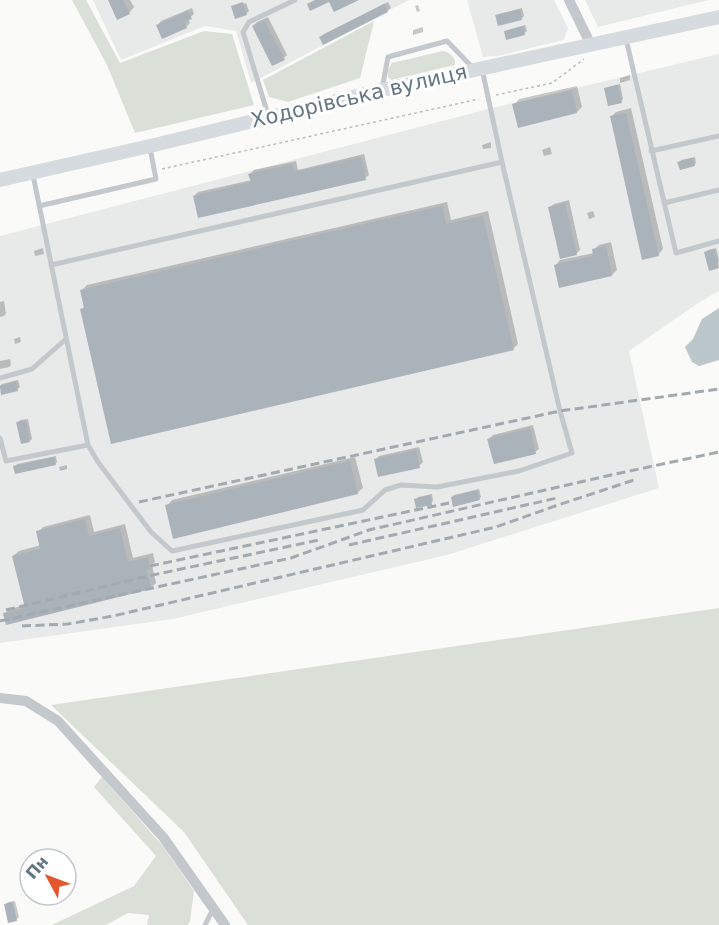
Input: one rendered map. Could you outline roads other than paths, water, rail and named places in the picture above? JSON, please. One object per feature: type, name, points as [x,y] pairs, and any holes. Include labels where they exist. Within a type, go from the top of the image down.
[{"type":"main road","name":"Ходорівська вулиця","points":[[0,180],[382,90],[478,69],[589,51],[626,38],[719,17]]},
{"type":"street","points":[[569,0],[589,51]]},
{"type":"street","points":[[0,698],[26,701],[58,721],[163,837],[225,925]]},
{"type":"lane","points":[[269,117],[243,32],[249,22],[295,0]]},
{"type":"lane","points":[[626,38],[676,253],[719,241]]},
{"type":"lane","points":[[32,173],[88,445],[98,462],[151,532],[172,551],[363,510],[385,490],[401,485],[437,487],[519,471],[572,453],[560,411],[488,97],[478,69],[447,40],[388,57],[382,90]]},
{"type":"lane","points":[[651,152],[719,136]]},
{"type":"lane","points":[[39,206],[156,179],[150,146]]},
{"type":"lane","points":[[51,265],[502,162]]},
{"type":"lane","points":[[664,203],[719,190]]},
{"type":"lane","points":[[0,378],[32,369],[66,339]]},
{"type":"lane","points":[[0,438],[6,461],[88,445]]},
{"type":"lane","points":[[206,925],[214,908]]},
{"type":"railway","points":[[139,502],[560,411],[719,389]]},
{"type":"railway","points":[[0,621],[291,558],[369,530],[719,452]]},
{"type":"railway","points":[[22,626],[68,624],[113,616],[496,527],[634,480]]},
{"type":"railway","points":[[349,545],[557,498]]},
{"type":"railway","points":[[150,566],[449,503]]},
{"type":"railway","points":[[6,610],[148,576],[319,540]]}]
